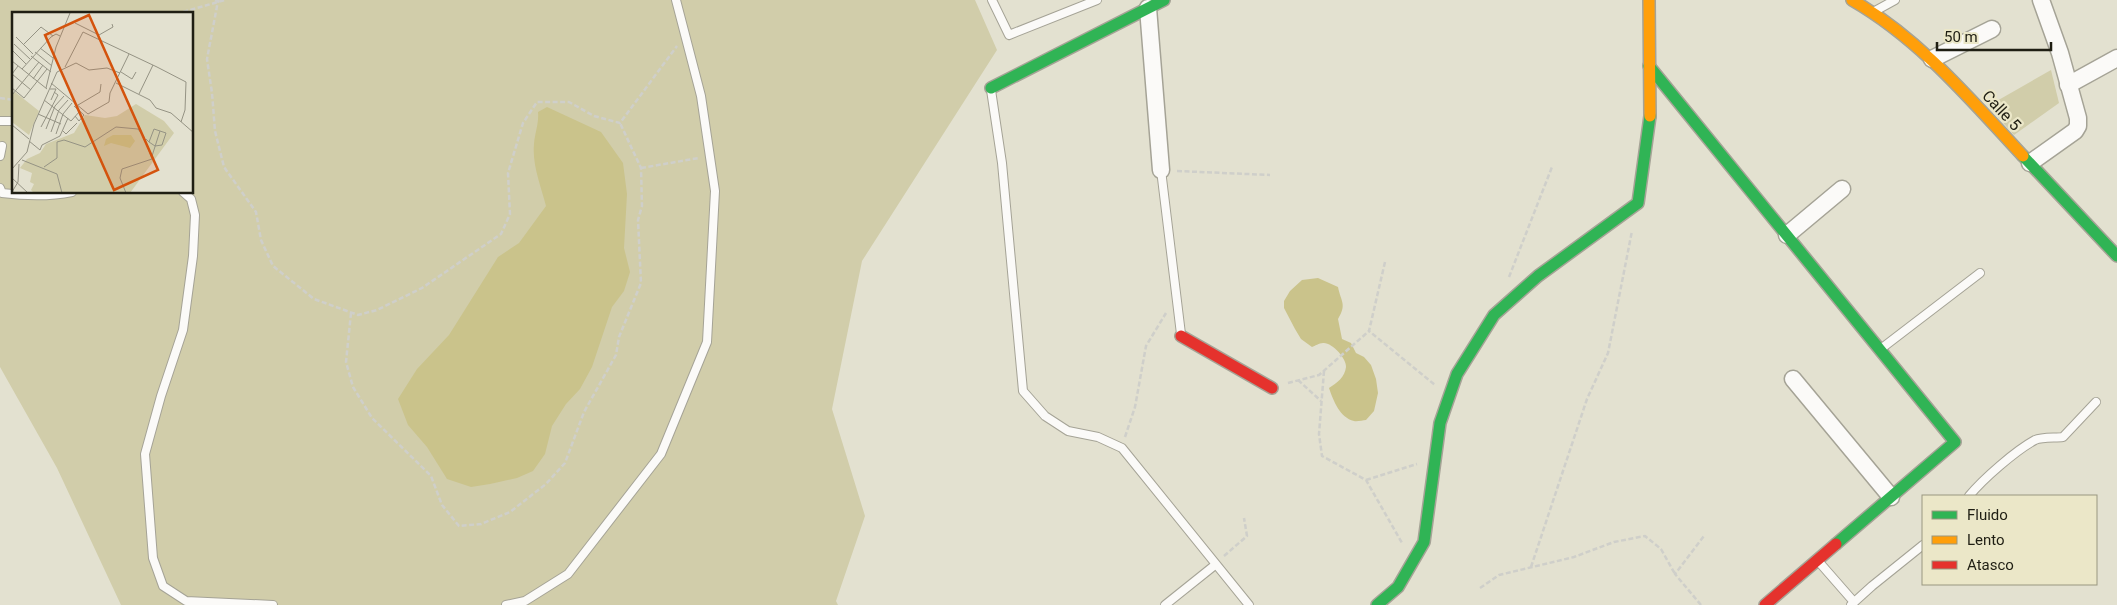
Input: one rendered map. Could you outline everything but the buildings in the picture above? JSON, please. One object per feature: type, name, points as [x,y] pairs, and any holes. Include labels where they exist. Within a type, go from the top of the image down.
[{"type":"street","points":[[991,88],[1164,0]]},
{"type":"street","points":[[1377,605],[1398,587],[1424,542],[1440,423],[1458,374],[1494,315],[1538,276],[1638,203],[1651,106],[1649,0]]},
{"type":"street","name":"Calle 5","points":[[1852,0],[1873,12],[1932,59],[2117,256]]},
{"type":"street","points":[[2030,163],[2075,131],[2078,126],[2078,118],[2060,54],[2040,0]]},
{"type":"street","points":[[1148,8],[1161,170]]},
{"type":"street","points":[[1932,59],[1992,29]]},
{"type":"street","points":[[2068,85],[2117,58]]},
{"type":"street","points":[[1650,66],[1955,442],[1765,605]]},
{"type":"street","points":[[1787,234],[1842,189]]},
{"type":"street","points":[[1181,336],[1272,388]]},
{"type":"street","points":[[1793,380],[1891,496]]},
{"type":"lane","points":[[506,605],[525,601],[568,574],[661,454],[707,342],[715,191],[700,96],[676,0]]},
{"type":"lane","points":[[992,0],[1009,35],[1097,0]]},
{"type":"lane","points":[[1070,0],[1074,9]]},
{"type":"lane","points":[[1873,12],[1895,0]]},
{"type":"lane","points":[[991,88],[1002,163],[1023,391],[1045,416],[1068,431],[1098,437],[1122,448],[1249,605]]},
{"type":"lane","points":[[0,156],[2,146]]},
{"type":"lane","points":[[1161,170],[1181,336]]},
{"type":"lane","points":[[23,194],[54,194]]},
{"type":"lane","points":[[185,194],[191,199],[195,215],[193,256],[183,330],[145,454],[153,558],[163,586],[188,603],[273,605]]},
{"type":"lane","points":[[1880,350],[1980,273]]},
{"type":"lane","points":[[1970,495],[2007,461],[2037,439],[2063,437],[2096,402]]},
{"type":"lane","points":[[1818,560],[1853,604],[1872,586],[1922,546]]},
{"type":"lane","points":[[1165,605],[1215,564]]},
{"type":"path","points":[[216,0],[207,59],[215,131],[224,167],[256,212],[261,240],[273,266],[314,299],[358,315],[377,310],[422,288],[501,234],[510,214],[508,173],[523,123],[537,102],[569,102],[594,116],[620,123],[641,168],[642,206],[638,220],[641,283],[619,337],[616,355],[584,412],[565,463],[546,484],[510,512],[481,524],[459,526],[442,505],[431,476],[372,418],[353,387],[346,362],[351,313]]},
{"type":"path","points":[[182,12],[216,0],[225,0]]},
{"type":"path","points":[[620,123],[685,35]]},
{"type":"path","points":[[641,168],[710,156]]},
{"type":"path","points":[[1508,278],[1552,166]]},
{"type":"path","points":[[1161,170],[1270,175]]},
{"type":"path","points":[[1531,567],[1586,399],[1608,354],[1632,230]]},
{"type":"path","points":[[1272,388],[1319,375],[1369,331],[1385,262]]},
{"type":"path","points":[[1122,448],[1135,407],[1146,346],[1176,297]]},
{"type":"path","points":[[1369,331],[1449,397]]},
{"type":"path","points":[[1324,371],[1319,434],[1322,456],[1366,480],[1413,562]]},
{"type":"path","points":[[1298,380],[1321,401]]},
{"type":"path","points":[[1366,480],[1435,457]]},
{"type":"path","points":[[1215,564],[1247,536],[1244,518]]},
{"type":"path","points":[[1480,588],[1499,575],[1574,557],[1614,542],[1645,536],[1661,549],[1675,574],[1701,605]]},
{"type":"path","points":[[1675,574],[1704,536]]},
{"type":"shaded area","points":[[0,0],[975,0],[997,50],[862,261],[832,409],[865,516],[836,601],[838,605],[121,605],[57,468],[0,367]]},
{"type":"shaded area","points":[[2051,70],[2059,103],[2014,135],[1988,106]]},
{"type":"shaded area","points":[[547,107],[601,132],[623,163],[627,194],[624,248],[630,272],[624,291],[612,307],[592,367],[580,389],[566,404],[552,426],[545,454],[533,471],[517,478],[471,487],[447,479],[427,447],[408,425],[398,399],[417,369],[449,335],[498,257],[519,243],[546,206],[536,168],[534,140],[538,112]]},
{"type":"shaded area","points":[[1318,278],[1338,287],[1343,306],[1338,319],[1342,339],[1351,343],[1356,353],[1364,357],[1371,365],[1376,379],[1378,393],[1374,411],[1366,420],[1355,421],[1345,416],[1335,403],[1329,388],[1344,374],[1346,364],[1342,356],[1327,343],[1320,343],[1312,347],[1301,339],[1284,308],[1284,301],[1290,291],[1302,280]]},
{"type":"traffic: fast","points":[[991,88],[1164,0]]},
{"type":"traffic: fast","points":[[1649,66],[1955,442],[1836,544]]},
{"type":"traffic: fast","points":[[1377,605],[1398,587],[1424,542],[1440,423],[1457,374],[1494,315],[1538,276],[1638,203],[1650,116]]},
{"type":"traffic: fast","points":[[2023,156],[2117,256]]},
{"type":"traffic: slow","points":[[1649,0],[1650,116]]},
{"type":"traffic: slow","points":[[1852,0],[1877,16],[1922,51],[1964,92],[2023,156]]},
{"type":"traffic: jam","points":[[1181,336],[1272,388]]},
{"type":"traffic: jam","points":[[1765,605],[1836,544]]}]
